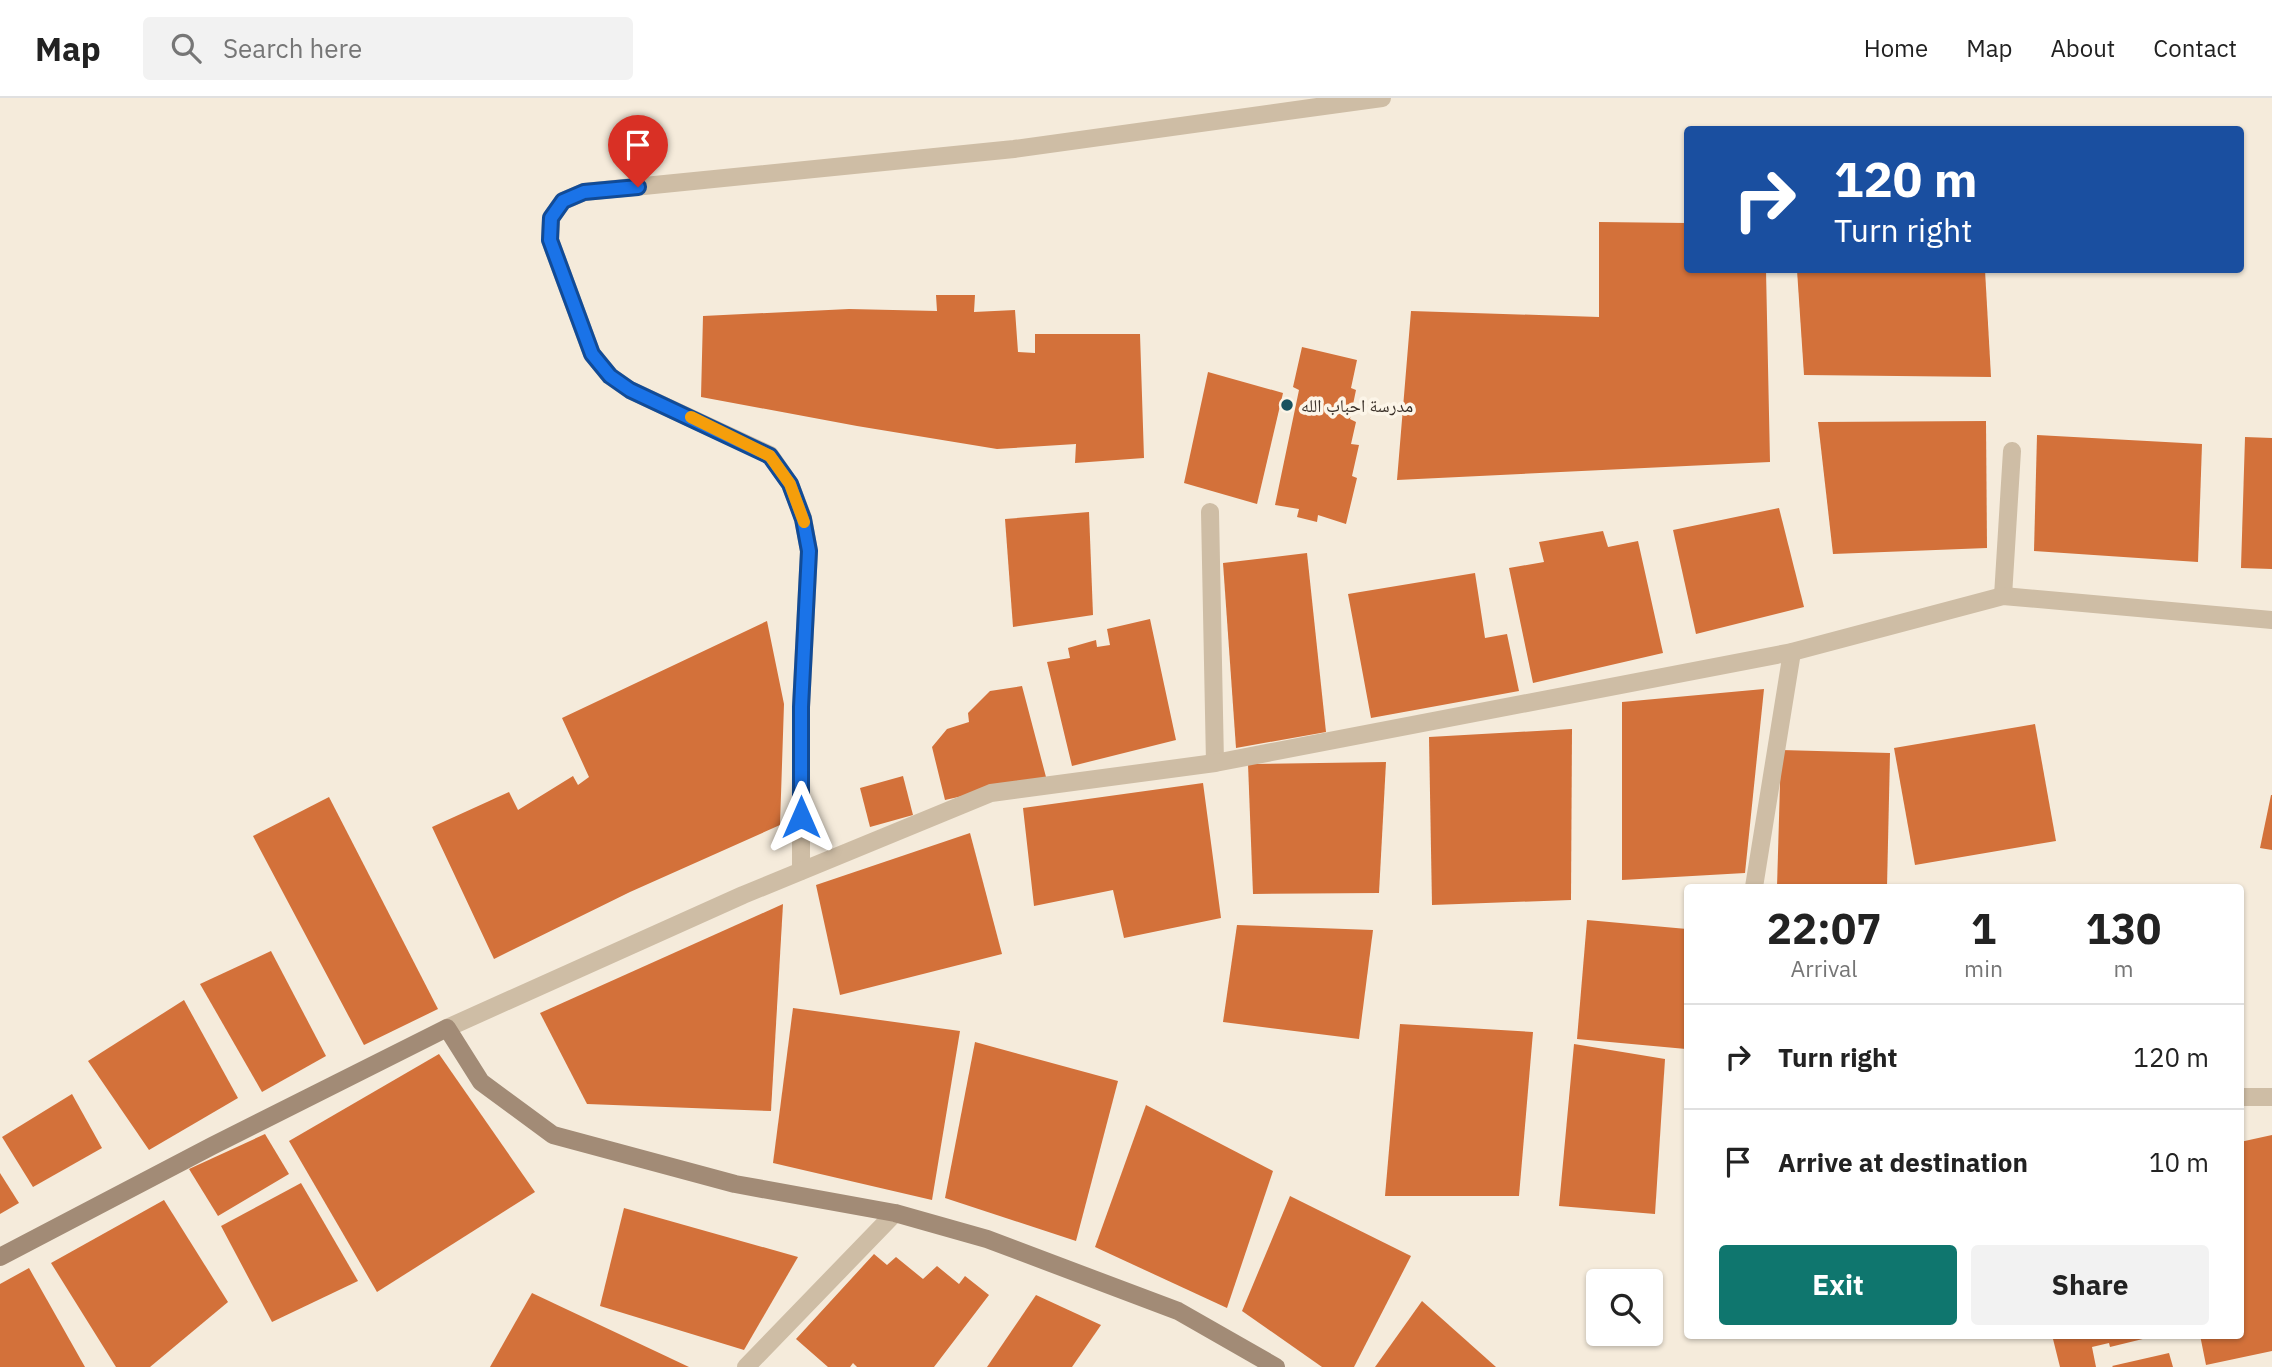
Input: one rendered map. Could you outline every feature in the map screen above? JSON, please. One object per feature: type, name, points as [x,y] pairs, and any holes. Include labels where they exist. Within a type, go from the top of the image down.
[{"type":"street","points":[[801,871],[801,707],[809,551],[803,519],[790,484],[770,456],[630,390],[610,376],[592,354],[550,240],[551,218],[563,201],[584,192],[1014,149],[1382,98]]},
{"type":"street","points":[[2003,596],[2012,451]]},
{"type":"street","points":[[1210,512],[1215,763]]},
{"type":"street","points":[[0,1257],[212,1146],[447,1028],[801,871],[991,793],[1215,763],[1792,652],[2003,596],[2272,620]]},
{"type":"street","points":[[1754,884],[1792,652]]},
{"type":"street","points":[[447,1028],[481,1082],[552,1135],[735,1184],[895,1213],[987,1239],[1178,1311],[1276,1367]]},
{"type":"street","points":[[2244,1097],[2272,1097]]},
{"type":"street","points":[[747,1367],[895,1213]]},
{"type":"building","points":[[1599,222],[1684,223],[1684,273],[1766,273],[1770,462],[1397,480],[1411,311],[1599,317]]},
{"type":"building","points":[[1797,273],[1985,273],[1991,377],[1804,375]]},
{"type":"building","points":[[936,295],[975,295],[974,312],[1015,310],[1018,352],[1035,353],[1035,334],[1140,334],[1144,458],[1075,463],[1076,444],[997,449],[701,397],[703,316],[849,309],[937,311]]},
{"type":"building","points":[[1302,347],[1357,360],[1351,388],[1356,390],[1350,419],[1356,422],[1351,444],[1359,445],[1352,476],[1357,478],[1346,524],[1318,515],[1317,522],[1297,517],[1299,509],[1275,505],[1299,390],[1293,387]]},
{"type":"building","points":[[1208,372],[1283,393],[1257,504],[1184,483]]},
{"type":"building","points":[[1986,421],[1987,548],[1833,554],[1818,422]]},
{"type":"building","points":[[2037,435],[2202,444],[2198,562],[2034,551]]},
{"type":"building","points":[[2245,437],[2272,438],[2272,569],[2241,568]]},
{"type":"building","points":[[1779,508],[1804,607],[1696,634],[1673,530]]},
{"type":"building","points":[[1089,512],[1093,615],[1013,627],[1005,519]]},
{"type":"building","points":[[1603,531],[1608,547],[1638,541],[1663,653],[1533,683],[1509,568],[1544,562],[1539,542]]},
{"type":"building","points":[[1307,553],[1326,732],[1236,748],[1223,563]]},
{"type":"building","points":[[1475,573],[1485,638],[1507,634],[1519,691],[1371,718],[1348,594]]},
{"type":"building","points":[[1150,619],[1176,740],[1072,766],[1047,662],[1070,658],[1068,648],[1096,640],[1097,647],[1110,645],[1107,629]]},
{"type":"building","points":[[767,621],[784,704],[780,825],[630,892],[494,959],[432,827],[509,792],[518,810],[573,776],[578,785],[589,777],[562,718]]},
{"type":"building","points":[[1022,686],[1046,777],[945,800],[932,747],[947,729],[969,722],[968,713],[990,691]]},
{"type":"building","points":[[1764,689],[1745,873],[1622,880],[1622,702]]},
{"type":"building","points":[[2035,724],[2056,841],[1915,865],[1894,748]]},
{"type":"building","points":[[1572,729],[1571,900],[1432,905],[1429,737]]},
{"type":"building","points":[[1781,750],[1890,753],[1887,884],[1777,884]]},
{"type":"building","points":[[1386,762],[1379,893],[1253,894],[1248,764]]},
{"type":"building","points":[[903,776],[913,815],[870,827],[860,788]]},
{"type":"building","points":[[1203,783],[1221,918],[1124,938],[1113,890],[1034,906],[1023,808]]},
{"type":"building","points":[[2272,795],[2272,850],[2260,848]]},
{"type":"building","points":[[329,797],[438,1009],[364,1045],[253,836]]},
{"type":"building","points":[[970,833],[1002,954],[840,995],[816,885]]},
{"type":"building","points":[[783,904],[771,1111],[587,1104],[540,1013]]},
{"type":"building","points":[[1587,920],[1684,929],[1684,1049],[1577,1039]]},
{"type":"building","points":[[1237,925],[1373,930],[1359,1039],[1223,1022]]},
{"type":"building","points":[[271,951],[326,1056],[262,1092],[200,984]]},
{"type":"building","points":[[184,1000],[238,1098],[149,1150],[88,1061]]},
{"type":"building","points":[[793,1008],[960,1031],[932,1200],[773,1163]]},
{"type":"building","points":[[1400,1024],[1533,1032],[1519,1196],[1385,1196]]},
{"type":"building","points":[[975,1042],[1118,1081],[1076,1241],[945,1198]]},
{"type":"building","points":[[1574,1044],[1665,1059],[1655,1214],[1559,1206]]},
{"type":"building","points":[[439,1054],[535,1192],[377,1292],[289,1141]]},
{"type":"building","points":[[72,1094],[102,1148],[33,1187],[2,1137]]},
{"type":"building","points":[[1146,1105],[1273,1171],[1227,1308],[1095,1247]]},
{"type":"building","points":[[265,1134],[289,1174],[218,1216],[189,1169]]},
{"type":"building","points":[[2272,1135],[2272,1351],[2206,1365],[2201,1339],[2244,1339],[2244,1141]]},
{"type":"building","points":[[0,1173],[19,1203],[0,1214]]},
{"type":"building","points":[[301,1183],[358,1281],[272,1322],[221,1226]]},
{"type":"building","points":[[1290,1196],[1411,1256],[1354,1367],[1322,1367],[1242,1311]]},
{"type":"building","points":[[164,1200],[228,1302],[150,1367],[116,1367],[51,1263]]},
{"type":"building","points":[[624,1208],[798,1257],[744,1350],[600,1306]]},
{"type":"building","points":[[874,1254],[887,1265],[896,1257],[923,1279],[937,1266],[959,1284],[965,1276],[989,1295],[934,1367],[857,1367],[853,1363],[850,1367],[828,1367],[796,1339]]},
{"type":"building","points":[[29,1268],[85,1367],[0,1367],[0,1284]]},
{"type":"building","points":[[532,1293],[689,1367],[490,1367]]},
{"type":"building","points":[[1036,1295],[1101,1325],[1072,1367],[987,1367]]},
{"type":"building","points":[[1422,1301],[1496,1367],[1375,1367]]},
{"type":"building","points":[[2053,1339],[2143,1339],[2110,1347],[2109,1343],[2092,1347],[2096,1367],[2060,1367]]},
{"type":"building","points":[[2169,1353],[2173,1367],[2112,1366]]},
{"type":"slow traffic","points":[[691,417],[770,456],[790,484],[804,522]]},
{"type":"place","name":"مدرسة احباب الله","points":[[1287,405]]},
{"type":"route","points":[[638,187],[584,192],[563,201],[551,218],[550,240],[592,354],[610,376],[630,390],[741,440],[770,456],[790,484],[803,519],[809,551],[801,707],[801,817]]}]
